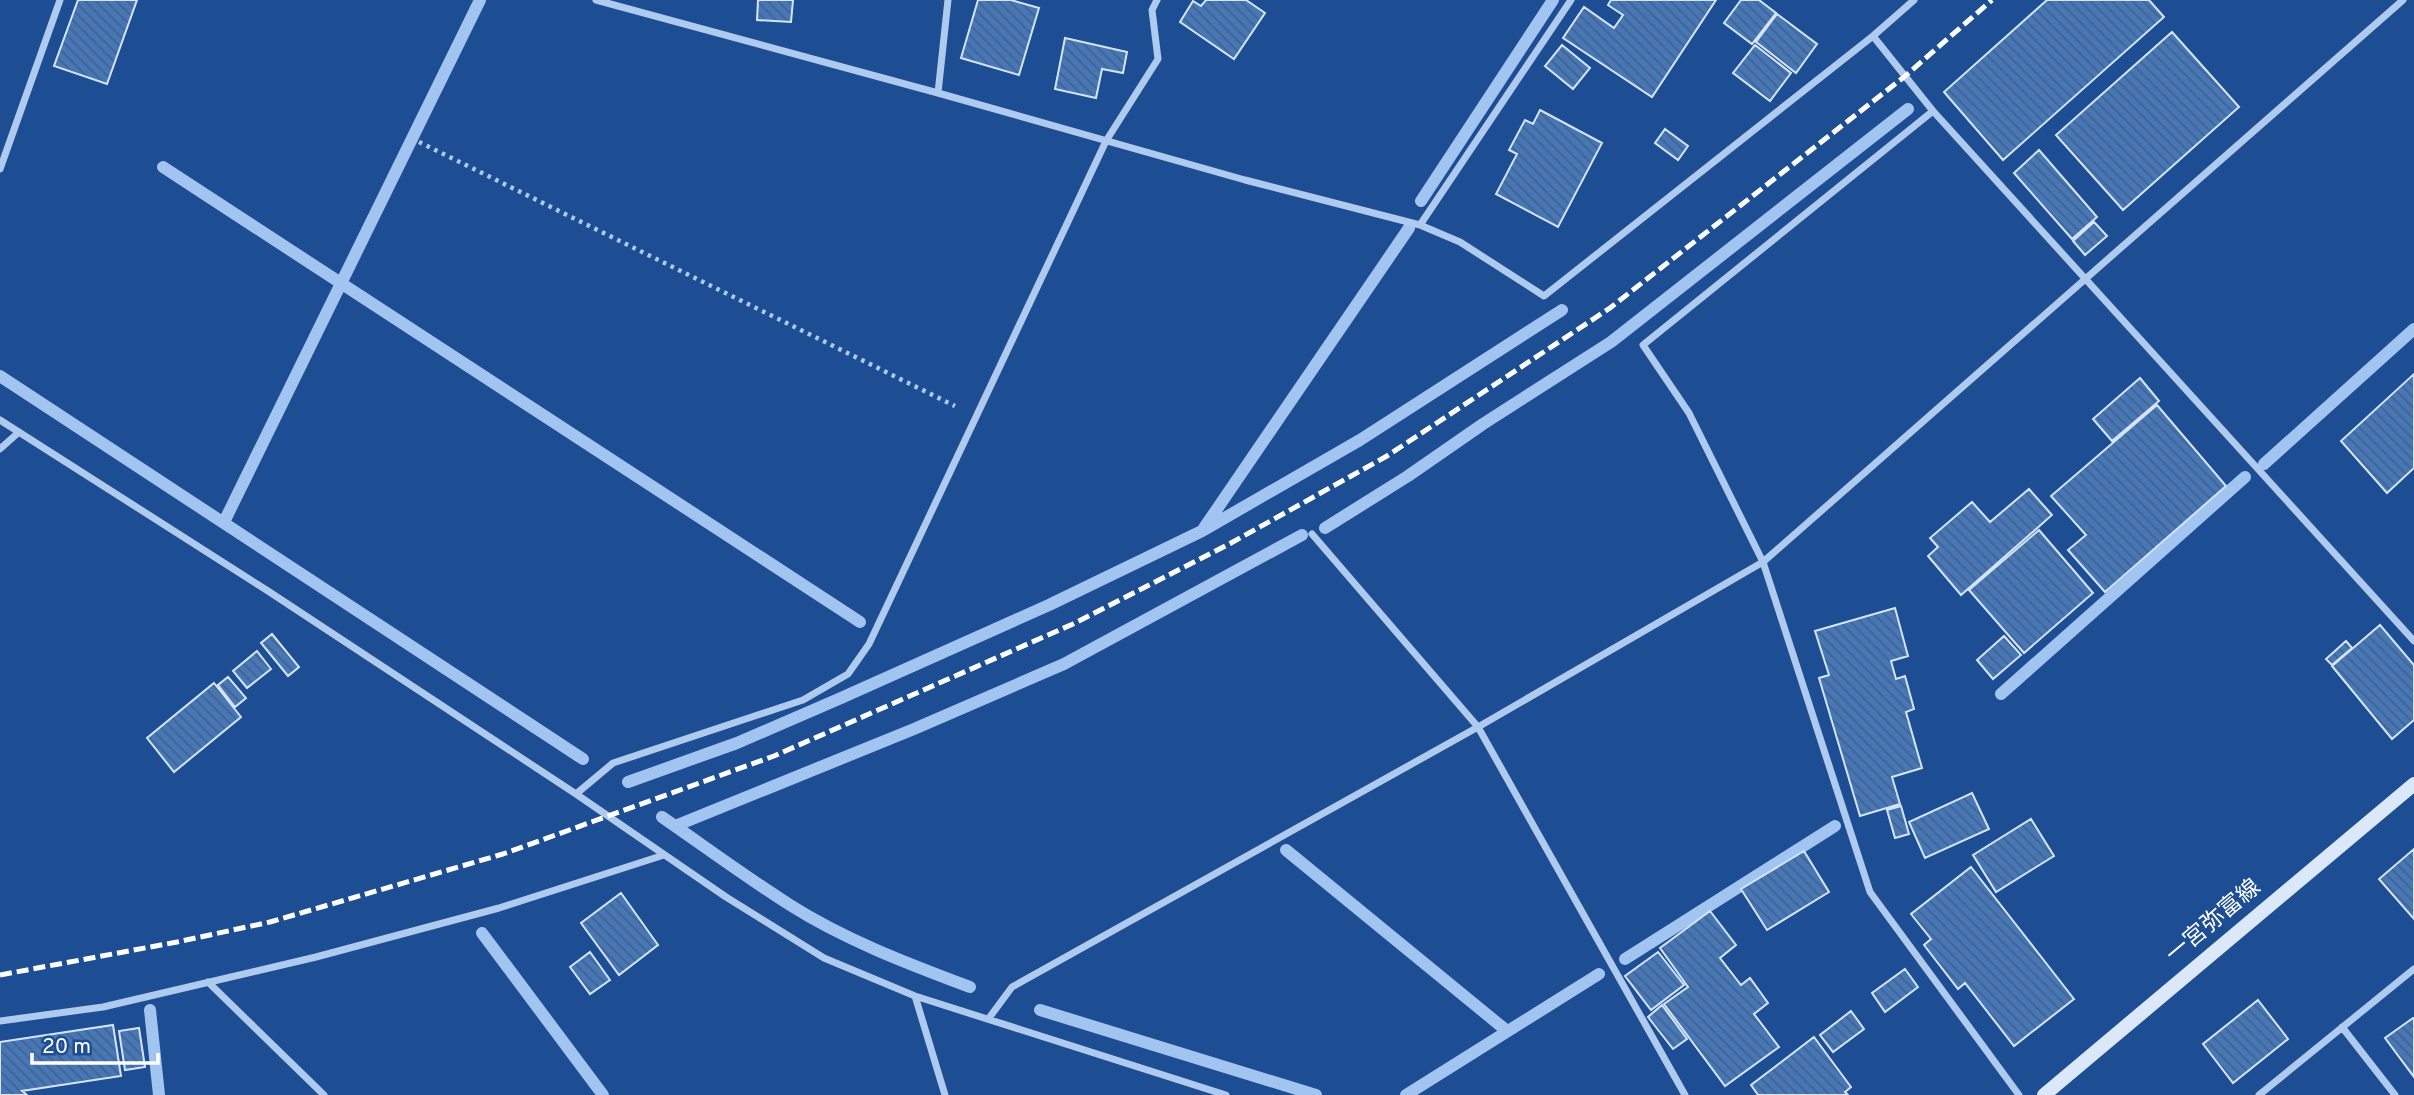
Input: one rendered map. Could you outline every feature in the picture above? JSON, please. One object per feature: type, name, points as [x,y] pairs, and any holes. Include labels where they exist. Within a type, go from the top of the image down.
[{"type":"main road","name":"一宮弥富線","points":[[2044,1095],[2414,784]]},
{"type":"street","points":[[0,169],[60,0]]},
{"type":"street","points":[[596,0],[1245,180],[1420,225],[1460,242],[1544,296],[1873,36],[1914,0]]},
{"type":"street","points":[[938,93],[948,0]]},
{"type":"street","points":[[576,794],[613,763],[803,701],[848,674],[869,644],[1106,141],[1158,59],[1152,10],[1157,0]]},
{"type":"street","points":[[1420,225],[1571,0]]},
{"type":"street","points":[[1900,0],[1907,6]]},
{"type":"street","points":[[989,1018],[1012,987],[1478,727],[1763,562],[2403,0]]},
{"type":"street","points":[[1873,36],[1933,111],[2414,641]]},
{"type":"street","points":[[1933,111],[1643,345],[1689,413],[1763,562],[1870,892],[2019,1095]]},
{"type":"street","points":[[0,420],[268,591],[576,794],[726,897],[824,958],[915,996],[1226,1095]]},
{"type":"street","points":[[0,449],[19,432]]},
{"type":"street","points":[[1312,534],[1478,727],[1685,1095]]},
{"type":"street","points":[[0,1021],[103,1007],[316,957],[499,908],[664,855]]},
{"type":"street","points":[[2259,1095],[2414,969]]},
{"type":"street","points":[[208,982],[324,1095]]},
{"type":"street","points":[[915,996],[945,1095]]},
{"type":"street","points":[[2342,1027],[2395,1095]]},
{"type":"path","points":[[419,142],[975,416]]},
{"type":"building","points":[[78,0],[137,0],[107,84],[54,66]]},
{"type":"building","points":[[758,0],[793,0],[791,22],[757,20]]},
{"type":"building","points":[[978,0],[1011,0],[1039,8],[1019,75],[961,58]]},
{"type":"building","points":[[1206,0],[1246,0],[1265,13],[1234,59],[1180,22],[1193,1],[1201,6]]},
{"type":"building","points":[[1611,0],[1716,0],[1652,97],[1563,38],[1584,7],[1614,28],[1623,15],[1608,5]]},
{"type":"building","points":[[1741,0],[1759,0],[1776,13],[1752,44],[1724,23]]},
{"type":"building","points":[[2047,0],[2149,0],[2164,17],[2003,160],[1944,92]]},
{"type":"building","points":[[1777,14],[1817,44],[1796,73],[1756,42]]},
{"type":"building","points":[[2172,32],[2239,107],[2123,210],[2056,135]]},
{"type":"building","points":[[1065,38],[1127,52],[1123,73],[1102,69],[1096,98],[1055,89]]},
{"type":"building","points":[[1562,45],[1590,68],[1573,89],[1545,66]]},
{"type":"building","points":[[1755,45],[1791,73],[1770,101],[1733,73]]},
{"type":"building","points":[[1540,110],[1602,143],[1558,227],[1496,194],[1517,154],[1509,150],[1525,120],[1533,124]]},
{"type":"building","points":[[1665,129],[1688,146],[1678,160],[1655,143]]},
{"type":"building","points":[[2039,150],[2097,217],[2072,239],[2014,173]]},
{"type":"building","points":[[2094,222],[2107,236],[2085,255],[2073,241]]},
{"type":"building","points":[[2414,374],[2414,468],[2387,493],[2341,441]]},
{"type":"building","points":[[2140,378],[2159,401],[2112,441],[2093,419]]},
{"type":"building","points":[[2157,405],[2226,486],[2105,592],[2068,550],[2086,535],[2051,496]]},
{"type":"building","points":[[2029,489],[2052,515],[1961,595],[1928,556],[1938,547],[1930,538],[1972,502],[1990,522]]},
{"type":"building","points":[[2039,530],[2093,593],[2024,653],[1969,590]]},
{"type":"building","points":[[1895,608],[1908,656],[1891,661],[1896,679],[1905,676],[1914,709],[1906,712],[1922,768],[1892,777],[1900,804],[1860,816],[1819,678],[1829,675],[1815,631]]},
{"type":"building","points":[[2380,625],[2414,665],[2414,720],[2392,739],[2332,666]]},
{"type":"building","points":[[272,634],[299,667],[288,676],[261,643]]},
{"type":"building","points":[[2004,636],[2021,655],[1993,679],[1977,660]]},
{"type":"building","points":[[2346,641],[2352,648],[2332,665],[2326,659]]},
{"type":"building","points":[[257,651],[271,669],[247,688],[233,671]]},
{"type":"building","points":[[228,677],[246,698],[235,707],[218,685]]},
{"type":"building","points":[[214,683],[241,717],[174,772],[147,738]]},
{"type":"building","points":[[1972,793],[1989,829],[1925,858],[1909,822]]},
{"type":"building","points":[[1901,806],[1909,834],[1895,838],[1887,810]]},
{"type":"building","points":[[2031,819],[2054,856],[1996,892],[1973,855]]},
{"type":"building","points":[[2414,849],[2414,919],[2379,879]]},
{"type":"building","points":[[1804,851],[1829,892],[1767,930],[1741,889]]},
{"type":"building","points":[[1971,867],[2074,999],[2014,1046],[1965,983],[1958,989],[1924,945],[1931,939],[1911,914]]},
{"type":"building","points":[[621,893],[658,945],[619,975],[581,923]]},
{"type":"building","points":[[1710,911],[1736,945],[1720,958],[1741,985],[1750,978],[1768,1003],[1754,1014],[1779,1047],[1725,1086],[1664,1004],[1688,987],[1660,948]]},
{"type":"building","points":[[590,952],[610,980],[590,994],[570,967]]},
{"type":"building","points":[[1658,952],[1684,985],[1651,1010],[1625,976]]},
{"type":"building","points":[[1905,969],[1918,987],[1885,1012],[1872,993]]},
{"type":"building","points":[[2258,1000],[2288,1039],[2233,1083],[2203,1044]]},
{"type":"building","points":[[1662,1005],[1687,1039],[1673,1049],[1648,1017]]},
{"type":"building","points":[[1851,1011],[1864,1029],[1833,1052],[1820,1035]]},
{"type":"building","points":[[2414,1019],[2414,1077],[2385,1038]]},
{"type":"building","points":[[113,1025],[121,1076],[22,1091],[27,1095],[0,1095],[0,1042]]},
{"type":"building","points":[[139,1028],[145,1067],[125,1070],[119,1031]]},
{"type":"building","points":[[1814,1037],[1851,1087],[1845,1092],[1848,1095],[1758,1095],[1751,1085]]},
{"type":"waterway","points":[[224,522],[480,0]]},
{"type":"waterway","points":[[1421,201],[1553,0]]},
{"type":"waterway","points":[[1325,528],[1611,342],[1908,109]]},
{"type":"waterway","points":[[163,167],[860,622]]},
{"type":"waterway","points":[[1204,528],[1409,228]]},
{"type":"waterway","points":[[628,782],[737,743],[841,698],[1049,605],[1202,531],[1360,440],[1562,310]]},
{"type":"waterway","points":[[2264,464],[2414,329]]},
{"type":"waterway","points":[[0,376],[583,759]]},
{"type":"waterway","points":[[2001,694],[2245,477]]},
{"type":"waterway","points":[[675,826],[914,729],[1064,664],[1302,535]]},
{"type":"waterway","points":[[662,817],[757,884],[811,918],[878,950],[970,987]]},
{"type":"waterway","points":[[1625,959],[1835,826]]},
{"type":"waterway","points":[[1286,850],[1507,1031]]},
{"type":"waterway","points":[[482,933],[603,1095]]},
{"type":"waterway","points":[[1406,1095],[1599,974]]},
{"type":"waterway","points":[[150,1010],[159,1095]]},
{"type":"waterway","points":[[1040,1010],[1316,1095]]},
{"type":"railway","points":[[0,975],[270,922],[503,854],[774,756],[1073,624],[1231,543],[1387,456],[1610,308],[1904,77],[1992,0]]}]
